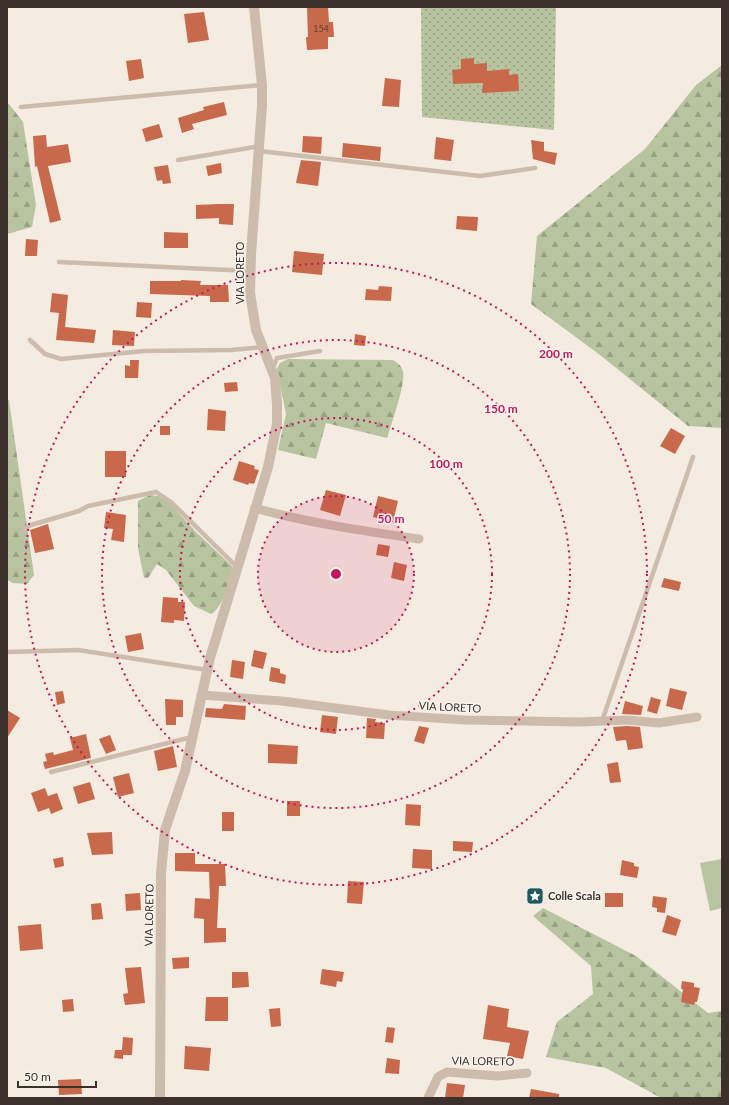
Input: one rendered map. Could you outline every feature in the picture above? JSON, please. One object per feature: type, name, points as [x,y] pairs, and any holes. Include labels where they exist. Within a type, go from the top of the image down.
[{"type":"street","name":"VIA LORETO","points":[[160,1098],[162,848],[167,821],[185,771],[194,736],[201,694],[207,670],[268,467],[277,424],[277,396],[272,370],[256,330],[251,302],[250,271],[262,84],[254,7]]},
{"type":"street","points":[[255,508],[332,526],[419,540]]},
{"type":"street","name":"VIA LORETO","points":[[201,694],[277,700],[363,713],[495,721],[632,720],[659,723],[697,717]]},
{"type":"street","name":"VIA LORETO","points":[[428,1098],[438,1077],[447,1072],[498,1076],[527,1073]]},
{"type":"lane","points":[[21,107],[262,84]]},
{"type":"lane","points":[[178,160],[259,148],[480,176],[534,168]]},
{"type":"lane","points":[[59,262],[250,271]]},
{"type":"lane","points":[[30,340],[45,354],[61,359],[144,350],[231,350],[263,347]]},
{"type":"lane","points":[[272,370],[277,358],[320,351]]},
{"type":"lane","points":[[602,721],[692,457]]},
{"type":"lane","points":[[23,532],[25,528],[31,525],[79,511],[88,506],[156,492],[171,502],[237,567]]},
{"type":"lane","points":[[7,652],[78,650],[207,670]]},
{"type":"lane","points":[[51,772],[194,736]]},
{"type":"green space","points":[[421,7],[556,7],[554,130],[422,117]]},
{"type":"green space","points":[[722,65],[722,428],[688,426],[600,355],[531,304],[537,236],[645,149],[696,85]]},
{"type":"green space","points":[[7,104],[9,104],[23,122],[36,205],[32,227],[7,234]]},
{"type":"green space","points":[[288,359],[393,360],[402,368],[403,377],[398,404],[387,438],[326,423],[316,459],[278,450],[286,414],[277,369],[280,363]]},
{"type":"green space","points":[[7,400],[9,400],[34,575],[27,584],[13,583],[7,580]]},
{"type":"green space","points":[[150,495],[158,496],[168,501],[196,532],[232,566],[226,593],[219,606],[211,614],[194,606],[166,570],[157,564],[148,578],[144,578],[138,548],[138,501]]},
{"type":"green space","points":[[722,859],[722,908],[710,911],[700,863]]},
{"type":"green space","points":[[543,908],[636,956],[708,1013],[722,1011],[722,1098],[661,1098],[606,1068],[546,1057],[557,1022],[593,994],[591,966],[533,916]]},
{"type":"building","points":[[328,7],[329,22],[333,22],[334,37],[328,37],[328,49],[307,50],[307,8]]},
{"type":"building","points":[[204,12],[209,40],[188,43],[184,14]]},
{"type":"building","points":[[474,58],[474,64],[487,63],[487,71],[509,69],[509,75],[518,74],[519,91],[482,93],[483,83],[453,84],[452,70],[461,69],[461,59]]},
{"type":"building","points":[[141,59],[144,78],[129,81],[126,61]]},
{"type":"building","points":[[385,78],[401,80],[399,107],[382,106]]},
{"type":"building","points":[[224,102],[227,115],[192,124],[194,129],[182,133],[178,118],[204,110],[203,107]]},
{"type":"building","points":[[159,124],[163,137],[146,142],[142,129]]},
{"type":"building","points":[[46,135],[47,147],[68,144],[71,162],[48,166],[61,220],[50,223],[37,166],[35,167],[33,136]]},
{"type":"building","points":[[303,136],[322,137],[321,154],[302,152]]},
{"type":"building","points":[[436,137],[454,140],[451,161],[434,159]]},
{"type":"building","points":[[531,140],[544,142],[544,151],[557,153],[555,165],[533,159]]},
{"type":"building","points":[[343,143],[381,147],[380,161],[342,157]]},
{"type":"building","points":[[301,160],[321,162],[318,186],[296,183]]},
{"type":"building","points":[[221,163],[222,173],[208,176],[206,166]]},
{"type":"building","points":[[168,165],[171,183],[163,184],[162,180],[157,181],[154,167]]},
{"type":"building","points":[[234,204],[233,225],[219,224],[219,218],[196,219],[196,205]]},
{"type":"building","points":[[457,216],[478,217],[477,231],[456,229]]},
{"type":"building","points":[[164,232],[188,233],[188,248],[164,248]]},
{"type":"building","points":[[26,239],[38,240],[37,256],[25,256]]},
{"type":"building","points":[[294,251],[324,254],[322,275],[292,272]]},
{"type":"building","points":[[150,281],[201,281],[200,285],[228,285],[229,302],[210,302],[210,296],[150,294]]},
{"type":"building","points":[[379,286],[392,287],[391,301],[365,300],[366,289],[378,290]]},
{"type":"building","points":[[52,293],[68,295],[65,327],[96,330],[94,343],[56,340],[59,313],[50,312]]},
{"type":"building","points":[[137,302],[152,303],[151,318],[136,317]]},
{"type":"building","points":[[113,330],[135,332],[134,346],[112,345]]},
{"type":"building","points":[[355,334],[366,336],[365,346],[354,345]]},
{"type":"building","points":[[130,360],[139,360],[138,378],[125,378],[125,365],[130,366]]},
{"type":"building","points":[[237,382],[238,391],[225,392],[224,383]]},
{"type":"building","points":[[208,409],[226,411],[225,431],[207,430]]},
{"type":"building","points":[[160,426],[170,426],[170,435],[160,435]]},
{"type":"building","points":[[671,428],[685,436],[675,454],[660,446]]},
{"type":"building","points":[[105,451],[126,451],[126,477],[105,477]]},
{"type":"building","points":[[239,461],[255,466],[254,469],[259,470],[254,484],[249,483],[248,485],[233,480]]},
{"type":"building","points":[[326,490],[346,495],[340,516],[320,510]]},
{"type":"building","points":[[378,496],[398,501],[393,522],[373,517]]},
{"type":"building","points":[[106,512],[126,515],[124,542],[111,540],[113,529],[104,528]]},
{"type":"building","points":[[48,524],[54,549],[35,553],[30,530]]},
{"type":"building","points":[[378,544],[390,546],[388,557],[376,555]]},
{"type":"building","points":[[394,562],[407,565],[404,581],[391,578]]},
{"type":"building","points":[[664,578],[681,582],[679,591],[661,587]]},
{"type":"building","points":[[163,597],[178,598],[178,602],[185,602],[184,621],[174,620],[174,623],[161,622]]},
{"type":"building","points":[[141,633],[144,649],[128,652],[125,636]]},
{"type":"building","points":[[254,650],[267,653],[263,669],[251,666]]},
{"type":"building","points":[[232,660],[245,662],[243,679],[230,677]]},
{"type":"building","points":[[271,667],[280,669],[280,673],[286,675],[285,684],[269,681]]},
{"type":"building","points":[[670,688],[687,692],[682,710],[666,706]]},
{"type":"building","points":[[63,691],[65,703],[57,705],[55,692]]},
{"type":"building","points":[[651,697],[661,700],[657,714],[647,711]]},
{"type":"building","points":[[165,699],[183,700],[183,717],[176,717],[176,725],[166,725]]},
{"type":"building","points":[[625,701],[643,706],[641,715],[622,714]]},
{"type":"building","points":[[224,704],[246,706],[245,720],[205,717],[206,708],[222,709]]},
{"type":"building","points":[[7,710],[20,718],[7,738]]},
{"type":"building","points":[[322,715],[338,717],[336,734],[320,732]]},
{"type":"building","points":[[367,718],[376,719],[375,722],[385,723],[384,739],[366,738]]},
{"type":"building","points":[[419,726],[429,728],[424,744],[414,741]]},
{"type":"building","points":[[613,727],[640,727],[643,748],[628,750],[626,740],[616,741]]},
{"type":"building","points":[[86,734],[91,758],[45,769],[43,762],[47,761],[45,754],[53,752],[54,755],[73,750],[70,738]]},
{"type":"building","points":[[110,735],[116,750],[106,754],[99,739]]},
{"type":"building","points":[[268,744],[298,746],[297,764],[268,763]]},
{"type":"building","points":[[173,746],[177,767],[158,771],[154,751]]},
{"type":"building","points":[[618,762],[621,782],[610,783],[607,764]]},
{"type":"building","points":[[129,773],[134,793],[118,797],[113,777]]},
{"type":"building","points":[[90,782],[95,799],[78,804],[73,787]]},
{"type":"building","points":[[45,788],[48,796],[57,793],[63,809],[51,814],[49,808],[38,812],[31,793]]},
{"type":"building","points":[[287,801],[300,801],[300,816],[287,816]]},
{"type":"building","points":[[406,804],[421,805],[420,826],[405,825]]},
{"type":"building","points":[[222,812],[234,812],[234,831],[222,831]]},
{"type":"building","points":[[112,832],[113,854],[92,855],[87,833]]},
{"type":"building","points":[[453,841],[473,842],[472,852],[453,851]]},
{"type":"building","points":[[413,849],[432,850],[432,869],[412,868]]},
{"type":"building","points":[[175,853],[195,853],[195,864],[225,864],[226,886],[219,886],[217,928],[226,928],[226,942],[204,943],[204,919],[194,918],[195,898],[210,899],[209,872],[175,871]]},
{"type":"building","points":[[63,857],[64,866],[55,868],[53,859]]},
{"type":"building","points":[[622,860],[634,863],[634,866],[639,867],[637,878],[620,875]]},
{"type":"building","points":[[348,881],[364,882],[362,904],[347,903]]},
{"type":"building","points":[[140,893],[141,910],[126,911],[125,894]]},
{"type":"building","points":[[605,893],[623,893],[623,907],[605,907]]},
{"type":"building","points":[[653,896],[667,898],[665,913],[657,912],[657,908],[652,907]]},
{"type":"building","points":[[101,903],[103,919],[92,920],[91,904]]},
{"type":"building","points":[[667,915],[681,920],[676,936],[662,932]]},
{"type":"building","points":[[41,924],[43,949],[20,951],[18,926]]},
{"type":"building","points":[[189,957],[189,968],[173,969],[172,958]]},
{"type":"building","points":[[141,967],[145,1003],[125,1005],[123,994],[128,993],[125,968]]},
{"type":"building","points":[[322,969],[344,972],[342,982],[337,981],[336,987],[320,984]]},
{"type":"building","points":[[232,972],[248,972],[249,987],[232,988]]},
{"type":"building","points":[[682,981],[694,983],[694,987],[700,988],[697,1002],[695,1002],[694,1005],[681,1002],[683,989],[681,989]]},
{"type":"building","points":[[206,997],[228,997],[228,1021],[205,1021]]},
{"type":"building","points":[[73,999],[74,1011],[63,1012],[62,1000]]},
{"type":"building","points":[[488,1005],[509,1009],[507,1027],[529,1031],[523,1059],[507,1056],[510,1043],[483,1039]]},
{"type":"building","points":[[280,1008],[281,1026],[271,1027],[269,1009]]},
{"type":"building","points":[[387,1027],[395,1028],[393,1043],[385,1042]]},
{"type":"building","points":[[123,1037],[133,1038],[132,1055],[123,1055],[123,1059],[114,1058],[115,1050],[122,1050]]},
{"type":"building","points":[[185,1046],[211,1048],[209,1071],[184,1069]]},
{"type":"building","points":[[387,1058],[400,1060],[399,1074],[385,1073]]},
{"type":"building","points":[[81,1079],[82,1094],[59,1095],[58,1080]]},
{"type":"building","points":[[447,1083],[465,1085],[463,1098],[445,1098]]},
{"type":"building","points":[[531,1089],[559,1094],[559,1098],[529,1098]]},
{"type":"place","name":"Colle Scala","points":[[535,896]]}]
